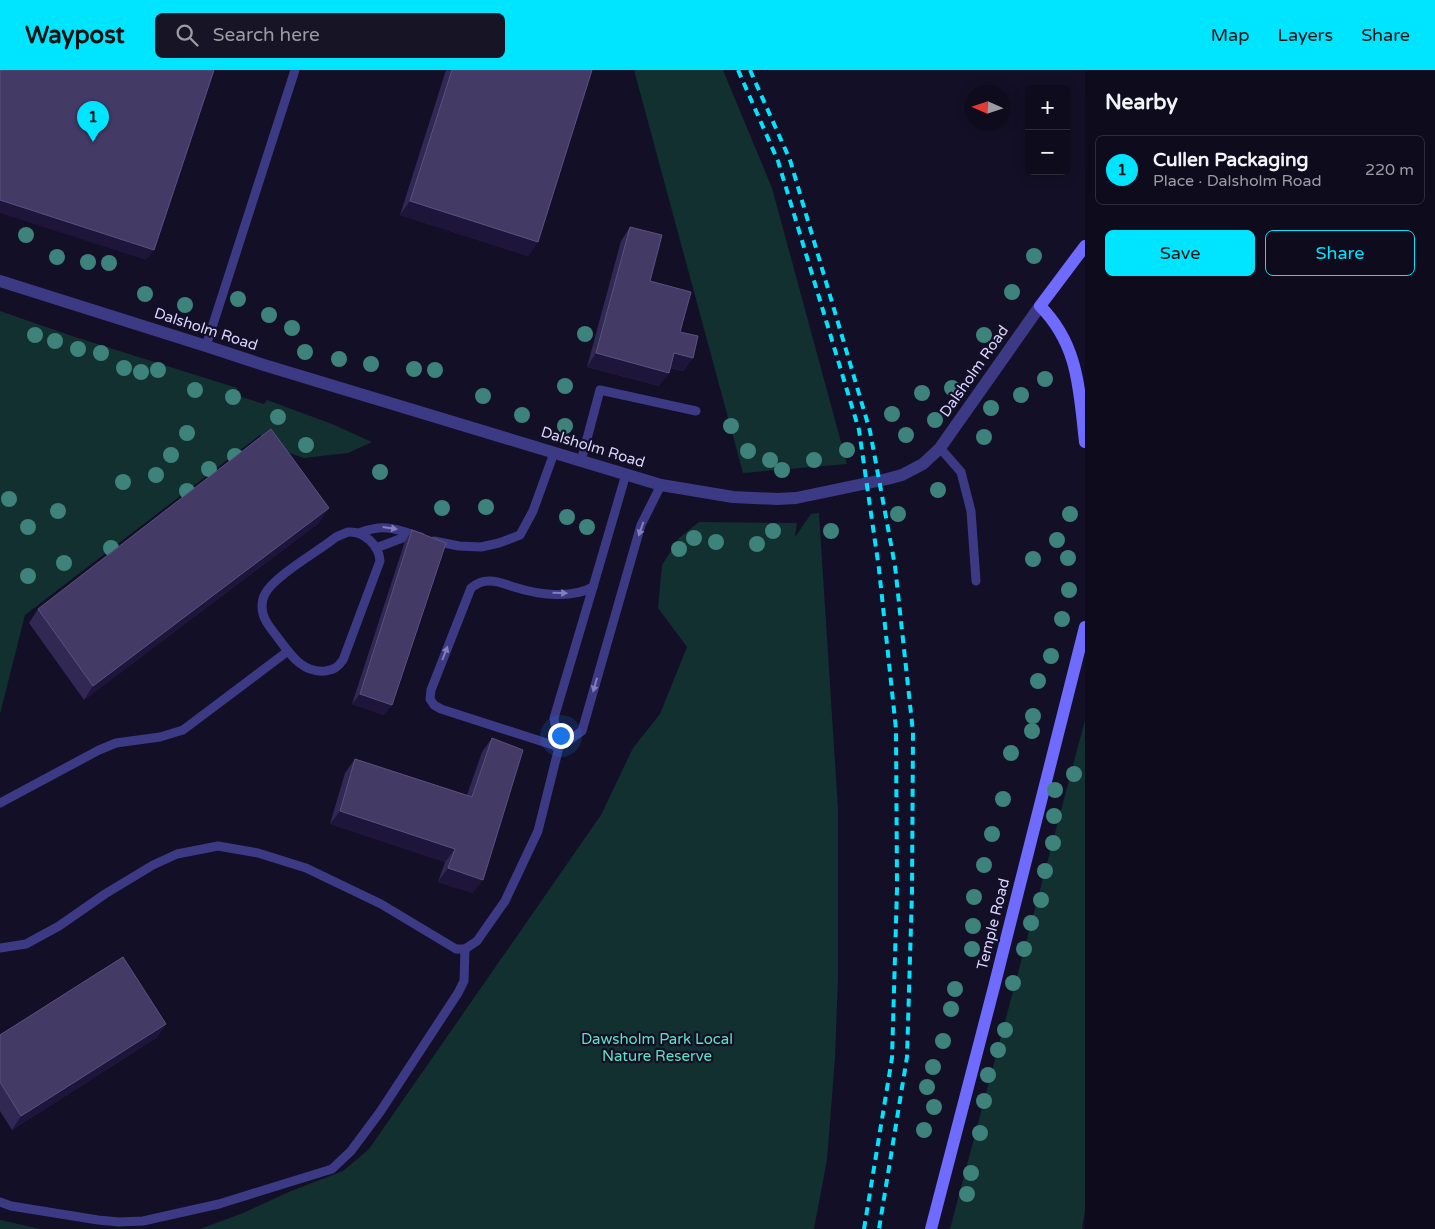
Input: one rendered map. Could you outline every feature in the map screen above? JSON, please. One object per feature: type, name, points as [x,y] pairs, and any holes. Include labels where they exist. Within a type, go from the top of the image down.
[{"type":"street","name":"Dalsholm Road","points":[[0,281],[264,366],[661,484],[733,497],[777,499],[814,495],[902,475],[923,464],[937,452],[1040,306],[1085,246]]},
{"type":"street","points":[[1040,306],[1052,318],[1066,340],[1075,364],[1085,442]]},
{"type":"street","name":"Temple Road","points":[[931,1229],[1085,627]]},
{"type":"lane","points":[[206,346],[295,70]]},
{"type":"lane","points":[[581,461],[600,390],[696,411]]},
{"type":"lane","points":[[937,452],[961,472],[971,511],[976,581]]},
{"type":"lane","points":[[359,533],[373,528],[385,527],[459,546],[481,547],[520,535],[533,511],[554,453]]},
{"type":"lane","points":[[0,948],[26,944],[59,926],[105,894],[152,865],[177,854],[218,846],[258,854],[306,868],[381,904],[456,949],[465,948],[478,941],[505,901],[538,831],[559,747],[554,718],[626,474]]},
{"type":"lane","points":[[559,747],[582,731],[641,525],[661,484]]},
{"type":"lane","points":[[348,532],[359,533],[365,536],[376,548],[380,555],[380,562],[344,660],[332,670],[316,672],[308,670],[288,651],[265,619],[262,602],[264,595],[268,588],[336,537],[348,532]]},
{"type":"lane","points":[[376,548],[405,537],[420,537]]},
{"type":"lane","points":[[559,747],[448,712],[434,705],[430,699],[431,690],[471,588],[486,580],[543,593],[575,594],[593,587]]},
{"type":"lane","points":[[0,803],[99,750],[116,743],[160,737],[183,730],[288,651]]},
{"type":"lane","points":[[0,1202],[10,1206],[98,1220],[119,1222],[143,1221],[219,1204],[332,1169],[351,1151],[380,1112],[458,993],[464,981],[465,948]]},
{"type":"green space","points":[[634,70],[723,70],[772,188],[847,464],[743,473]]},
{"type":"green space","points":[[0,311],[72,336],[237,388],[235,395],[264,404],[267,400],[332,424],[372,442],[348,453],[304,458],[281,450],[260,435],[25,615],[0,714]]},
{"type":"green space","name":"Dawsholm Park Local Nature Reserve","points":[[819,513],[838,809],[838,978],[835,1058],[827,1160],[814,1229],[200,1229],[343,1171],[369,1149],[601,815],[633,748],[660,714],[687,647],[658,608],[662,565],[679,538],[699,522],[797,523],[795,537],[811,514]]},
{"type":"green space","points":[[1085,720],[1085,1211],[1082,1229],[950,1229]]},
{"type":"green space","points":[[0,1220],[41,1229],[0,1229]]},
{"type":"building","points":[[0,70],[214,70],[154,250],[0,200]]},
{"type":"building","points":[[452,70],[592,70],[538,242],[410,201]]},
{"type":"building","points":[[630,227],[662,235],[650,281],[691,292],[680,332],[698,336],[693,358],[674,353],[669,373],[596,353]]},
{"type":"building","points":[[271,429],[329,508],[93,686],[38,609]]},
{"type":"building","points":[[412,530],[446,543],[392,705],[360,694]]},
{"type":"building","points":[[492,738],[523,750],[483,880],[448,868],[455,849],[340,811],[355,759],[472,797]]},
{"type":"building","points":[[123,957],[166,1024],[21,1116],[0,1082],[0,1035]]},
{"type":"railway","points":[[738,70],[778,161],[859,430],[879,569],[896,729],[897,889],[892,1058],[864,1229]]},
{"type":"railway","points":[[750,70],[790,160],[870,431],[895,566],[913,732],[912,892],[907,1057],[879,1229]]},
{"type":"place","name":"Cullen Packaging","points":[[93,142]]}]
